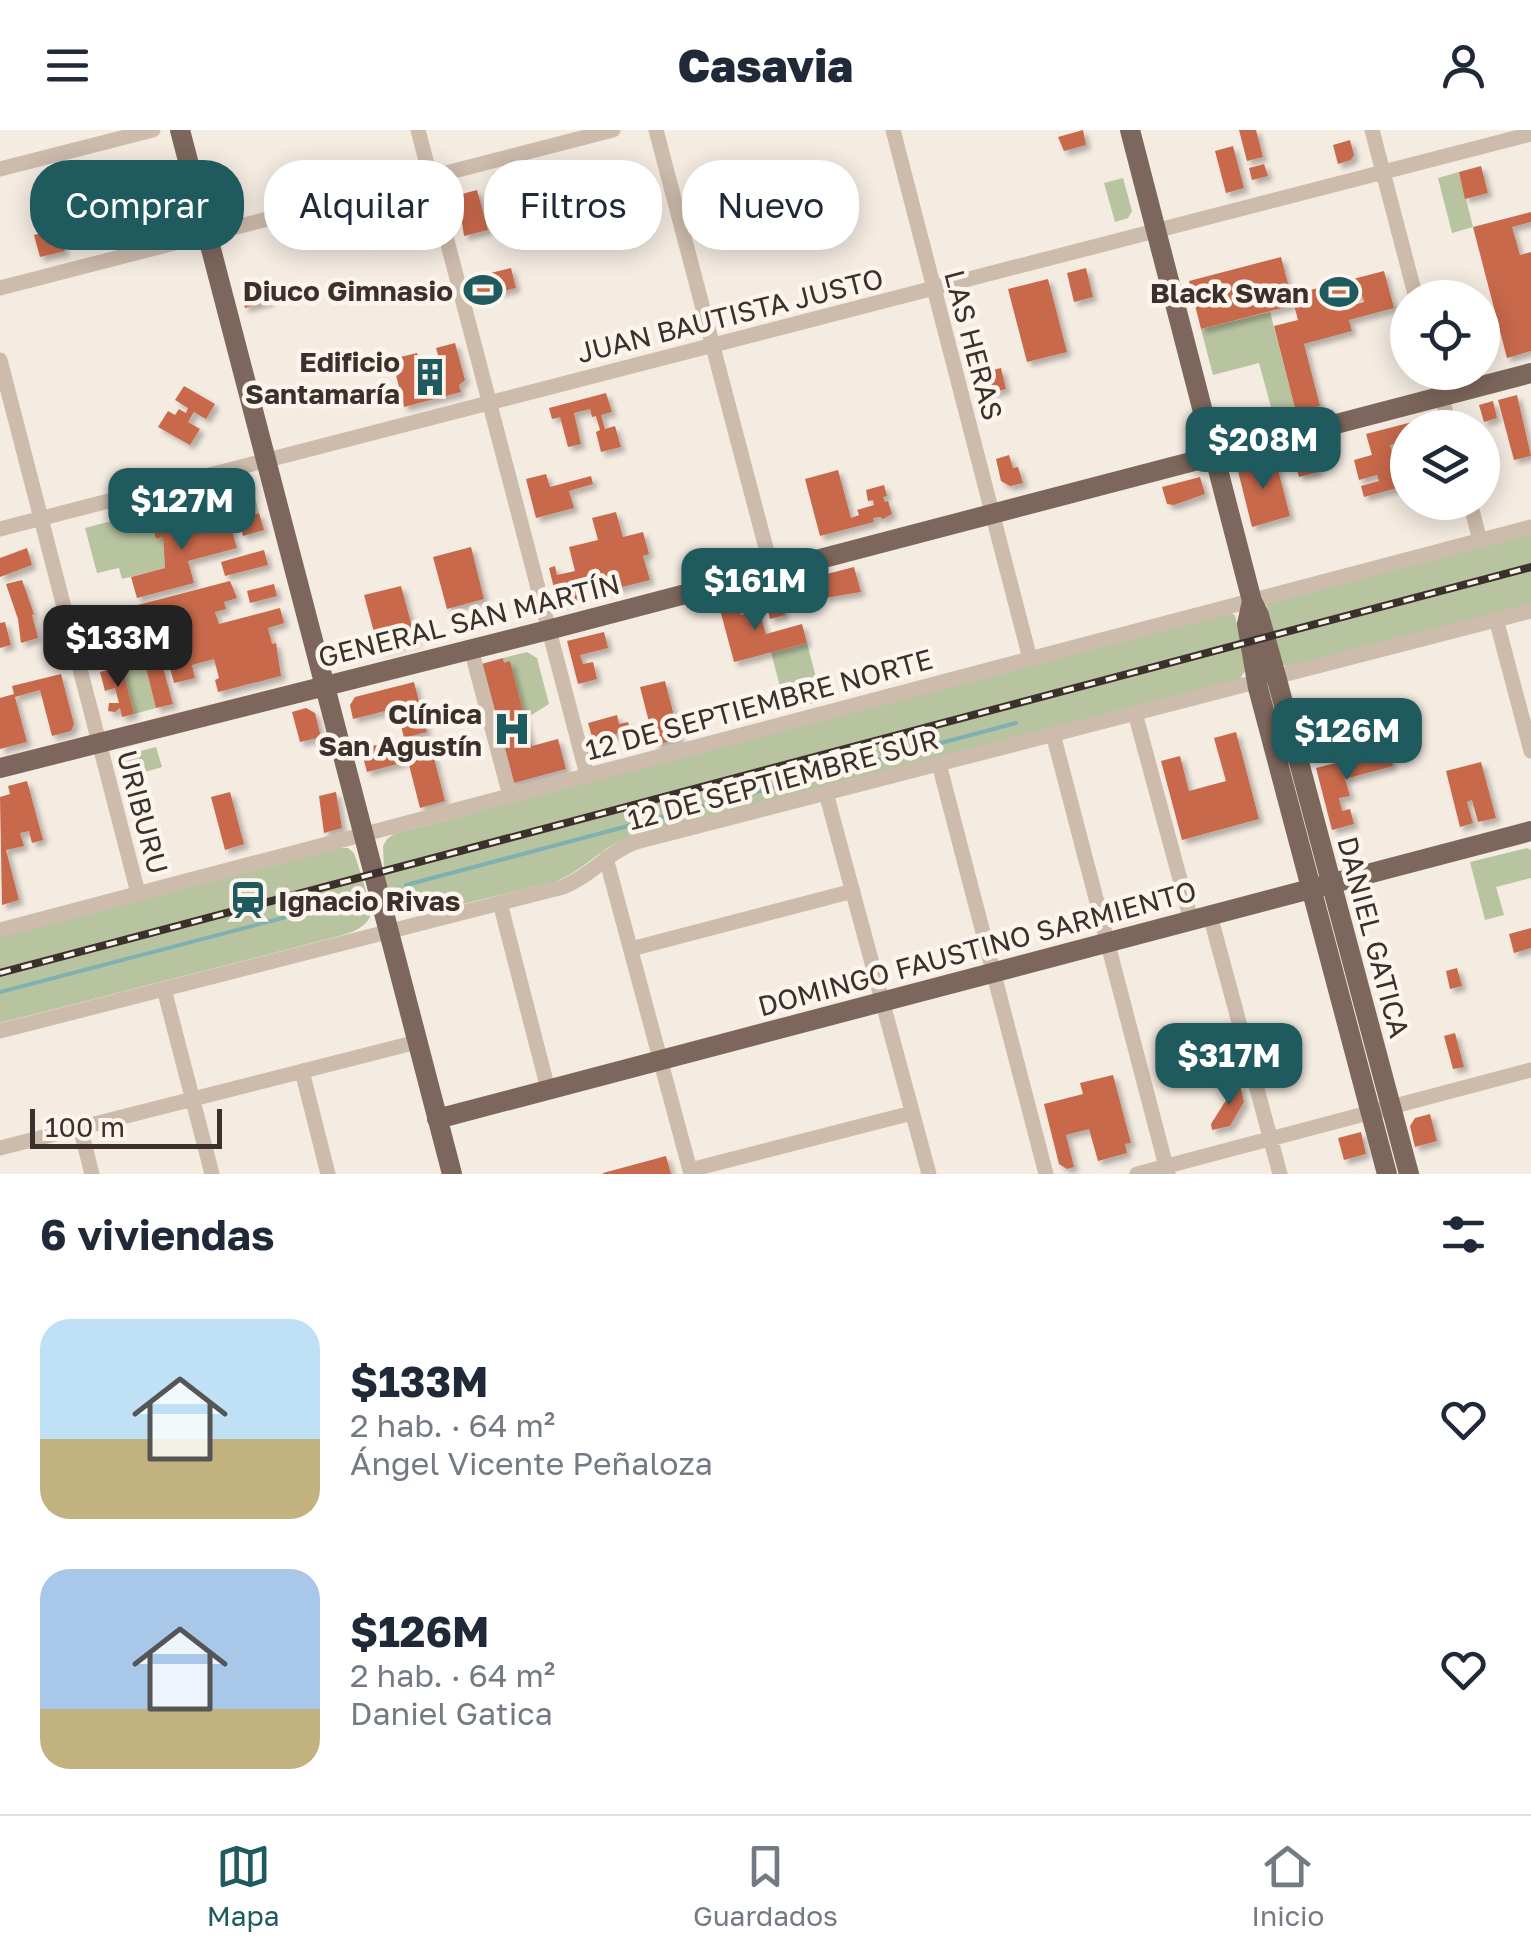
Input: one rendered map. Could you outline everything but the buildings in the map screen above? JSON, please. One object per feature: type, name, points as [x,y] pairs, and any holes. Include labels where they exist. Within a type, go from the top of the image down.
[{"type":"main road","points":[[180,130],[188,160]]},
{"type":"main road","name":"DANIEL GATICA","points":[[1130,130],[1252,600],[1261,620],[1266,678],[1381,1110],[1388,1174]]},
{"type":"main road","points":[[212,250],[452,1174]]},
{"type":"main road","name":"GENERAL SAN MARTÍN","points":[[0,768],[548,630],[1531,373]]},
{"type":"main road","name":"DOMINGO FAUSTINO SARMIENTO","points":[[437,1118],[1531,831]]},
{"type":"main road","name":"DANIEL GATICA","points":[[1381,1110],[1409,1174]]},
{"type":"street","points":[[0,169],[153,130]]},
{"type":"street","points":[[418,130],[426,160]]},
{"type":"street","points":[[464,168],[613,130]]},
{"type":"street","points":[[656,130],[772,571]]},
{"type":"street","name":"LAS HERAS","points":[[892,130],[1030,659]]},
{"type":"street","points":[[1372,130],[1411,280]]},
{"type":"street","name":"JUAN BAUTISTA JUSTO","points":[[0,529],[1531,134]]},
{"type":"street","points":[[0,288],[146,250]]},
{"type":"street","points":[[449,250],[587,776]]},
{"type":"street","name":"URIBURU","points":[[0,360],[138,893]]},
{"type":"street","points":[[1440,390],[1446,410]]},
{"type":"street","points":[[1475,520],[1480,540]]},
{"type":"street","name":"12 DE SEPTIEMBRE NORTE","points":[[0,930],[1531,527]]},
{"type":"street","name":"12 DE SEPTIEMBRE SUR","points":[[0,1031],[572,884],[606,858],[636,842],[1531,610]]},
{"type":"street","points":[[1496,620],[1531,751]]},
{"type":"street","points":[[471,648],[510,796]]},
{"type":"street","points":[[1135,713],[1280,1174]]},
{"type":"street","points":[[1052,734],[1168,1170]]},
{"type":"street","points":[[939,764],[1046,1174]]},
{"type":"street","points":[[826,793],[928,1174]]},
{"type":"street","points":[[606,858],[690,1172],[912,1113]]},
{"type":"street","points":[[631,949],[853,891]]},
{"type":"street","points":[[500,903],[548,1090]]},
{"type":"street","points":[[164,989],[212,1174]]},
{"type":"street","points":[[0,1148],[417,1042]]},
{"type":"street","points":[[1136,1174],[1168,1170],[1531,1070]]},
{"type":"street","points":[[302,1071],[328,1174]]},
{"type":"street","points":[[80,1128],[92,1174]]},
{"type":"green space","points":[[1459,172],[1473,227],[1452,233],[1438,178]]},
{"type":"green space","points":[[1123,178],[1132,211],[1128,218],[1115,222],[1104,183]]},
{"type":"green space","points":[[1270,312],[1296,412],[1274,418],[1259,363],[1213,375],[1201,329]]},
{"type":"green space","points":[[244,487],[254,493],[259,513],[181,534],[174,505]]},
{"type":"green space","points":[[161,508],[163,528],[154,531],[156,539],[163,537],[165,568],[122,579],[119,568],[97,573],[85,528]]},
{"type":"green space","points":[[1531,533],[1531,605],[1289,667],[1282,665],[1266,604]]},
{"type":"green space","points":[[1228,612],[1235,615],[1247,668],[1240,679],[626,839],[554,882],[422,914],[399,907],[388,892],[383,846],[394,834]]},
{"type":"green space","points":[[807,643],[822,701],[786,710],[771,652]]},
{"type":"green space","points":[[527,652],[537,658],[549,704],[525,719],[510,662],[504,663],[503,658]]},
{"type":"green space","points":[[144,660],[156,708],[134,714],[122,666]]},
{"type":"green space","points":[[156,747],[162,767],[128,777],[124,764],[129,754]]},
{"type":"green space","points":[[340,848],[354,853],[369,903],[368,921],[356,930],[0,1023],[0,937]]},
{"type":"green space","points":[[1531,850],[1531,878],[1496,887],[1504,915],[1485,920],[1470,862]]},
{"type":"waterway","points":[[406,885],[1016,723]]},
{"type":"waterway","points":[[0,992],[359,898]]},
{"type":"railway","points":[[0,973],[1531,567]]},
{"type":"place","name":"Diuco Gimnasio","points":[[483,290]]},
{"type":"place","name":"Black Swan","points":[[1339,292]]},
{"type":"place","name":"Edificio Santamaría","points":[[430,377]]},
{"type":"place","name":"Clínica San Agustín","points":[[512,729]]},
{"type":"place","name":"Ignacio Rivas","points":[[248,900]]}]
